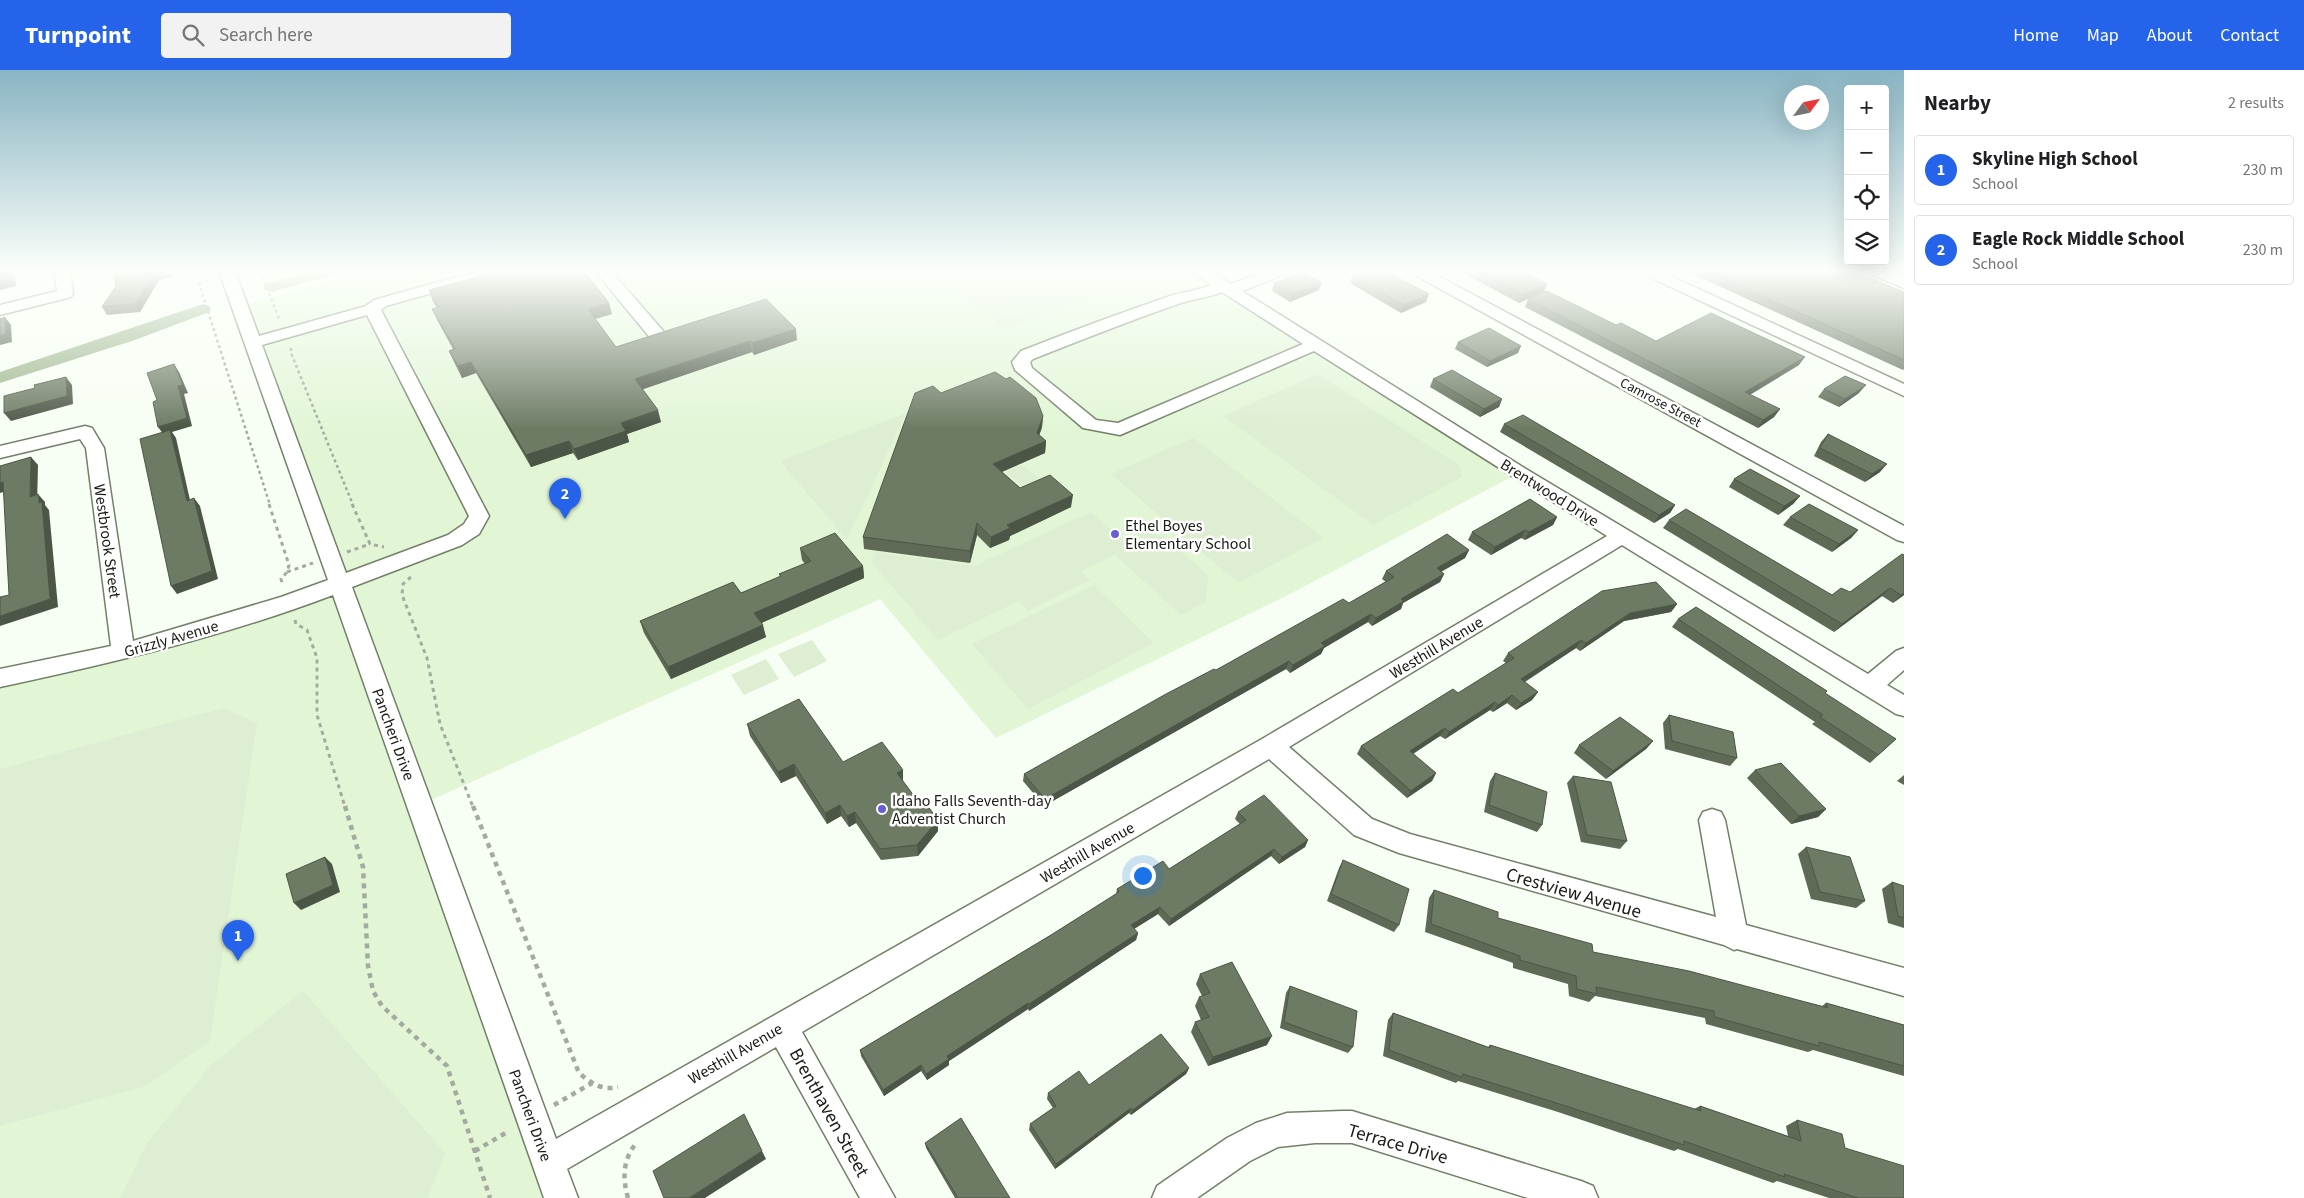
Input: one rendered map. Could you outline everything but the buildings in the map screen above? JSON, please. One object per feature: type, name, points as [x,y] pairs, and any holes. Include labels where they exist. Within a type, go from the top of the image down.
[{"type":"street","name":"Pancheri Drive","points":[[246,324],[561,1198]]},
{"type":"street","points":[[252,342],[320,324]]},
{"type":"street","name":"Grizzly Avenue","points":[[0,678],[123,652],[289,603],[455,540],[472,529],[479,516],[380,324]]},
{"type":"street","points":[[648,324],[658,336]]},
{"type":"street","points":[[1106,324],[1027,355],[1021,362],[1024,370],[1090,424],[1106,428],[1120,429],[1316,344]]},
{"type":"street","name":"Brentwood Drive","points":[[1284,324],[1515,471],[1904,707]]},
{"type":"street","name":"Camrose Street","points":[[1515,324],[1904,535]]},
{"type":"street","points":[[1760,324],[1904,391]]},
{"type":"street","name":"Westbrook Street","points":[[0,452],[85,432],[95,448],[123,652]]},
{"type":"street","name":"Westhill Avenue","points":[[548,1162],[1271,746],[1622,536]]},
{"type":"street","points":[[1870,686],[1904,657]]},
{"type":"street","name":"Crestview Avenue","points":[[1271,746],[1363,827],[1408,845],[1904,982]]},
{"type":"street","points":[[1712,820],[1734,936]]},
{"type":"street","name":"Brenthaven Street","points":[[782,1027],[878,1198]]},
{"type":"street","name":"Terrace Drive","points":[[1169,1198],[1253,1142],[1276,1131],[1320,1126],[1352,1127],[1581,1198]]},
{"type":"path","points":[[213,324],[289,565],[287,572],[281,579]]},
{"type":"path","points":[[291,352],[366,538]]},
{"type":"path","points":[[414,576],[403,584],[402,596],[427,658],[440,724],[464,787],[579,1073],[588,1082],[610,1090],[618,1088]]},
{"type":"path","points":[[296,624],[307,630],[317,658],[317,715],[363,866],[368,966],[372,991],[382,1006],[447,1066],[490,1198]]},
{"type":"path","points":[[628,1198],[625,1189],[624,1167],[630,1149],[639,1140]]},
{"type":"shaded area","points":[[245,324],[1283,324],[1519,473],[1288,595],[996,738],[880,599],[420,805],[561,1198],[0,1198],[0,677],[123,652],[339,584]]},
{"type":"shaded area","points":[[998,324],[1020,324],[1005,329]]},
{"type":"shaded area","points":[[1318,374],[1459,465],[1462,477],[1373,525],[1223,416]]},
{"type":"shaded area","points":[[906,413],[847,540],[780,461]]},
{"type":"shaded area","points":[[1193,438],[1324,538],[1238,583],[1111,474]]},
{"type":"shaded area","points":[[1022,465],[1040,480],[1024,488],[1006,472]]},
{"type":"shaded area","points":[[1091,512],[1123,540],[1141,531],[1163,536],[1208,575],[1206,602],[1181,615],[1115,555],[1081,571],[1090,580],[1028,611],[1019,601],[938,640],[872,563],[876,552],[974,566]]},
{"type":"shaded area","points":[[1094,585],[1154,643],[1028,709],[972,644]]},
{"type":"shaded area","points":[[812,640],[827,661],[794,677],[778,654]]},
{"type":"shaded area","points":[[766,659],[779,679],[744,695],[731,675]]},
{"type":"shaded area","points":[[223,708],[257,723],[210,1041],[146,1086],[0,1126],[0,769]]},
{"type":"shaded area","points":[[303,991],[445,1153],[428,1198],[120,1198],[147,1143],[212,1064]]},
{"type":"waterway","points":[[0,378],[163,324]]},
{"type":"place","name":"Eagle Rock Middle School","points":[[565,519]]},
{"type":"place","name":"Ethel Boyes Elementary School","points":[[1115,534]]},
{"type":"place","name":"Idaho Falls Seventh-day Adventist Church","points":[[882,809]]},
{"type":"place","name":"Skyline High School","points":[[238,961]]}]
